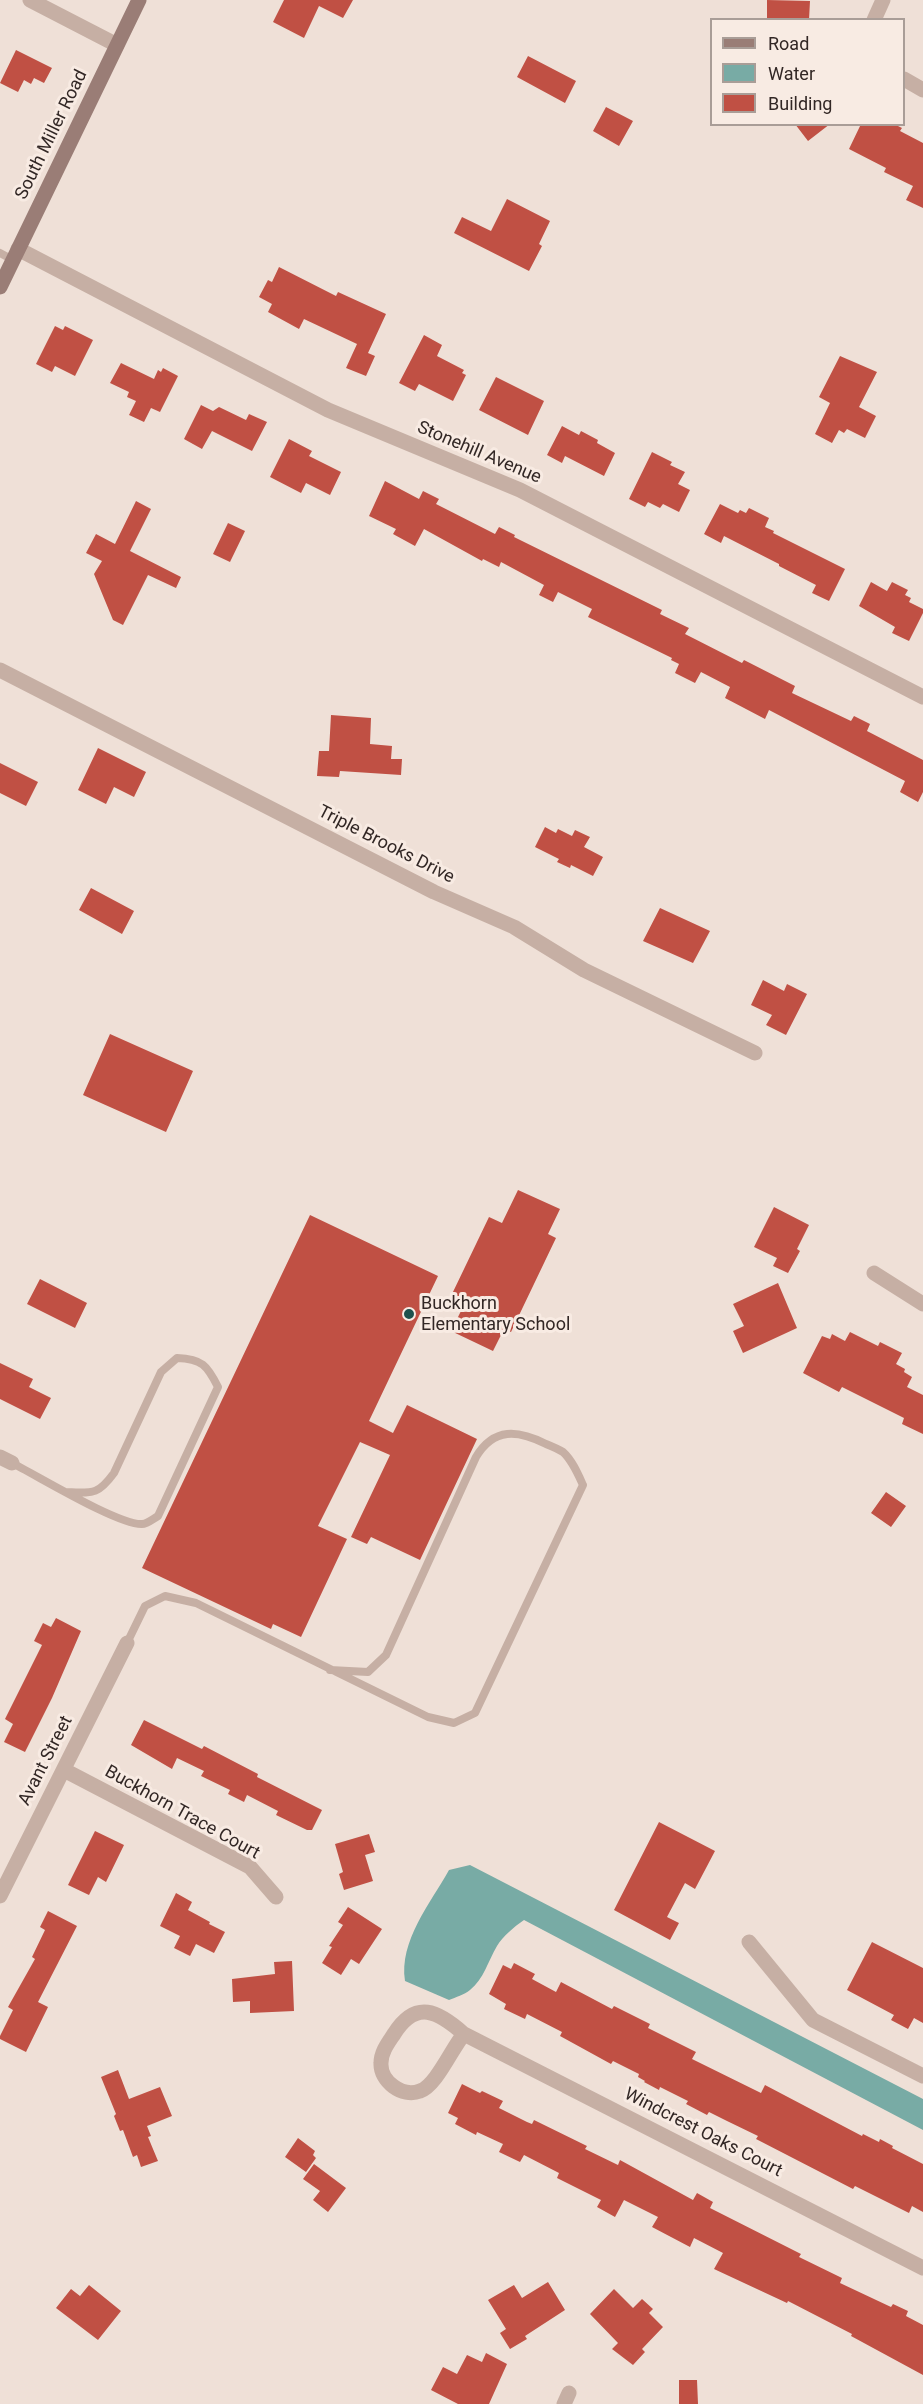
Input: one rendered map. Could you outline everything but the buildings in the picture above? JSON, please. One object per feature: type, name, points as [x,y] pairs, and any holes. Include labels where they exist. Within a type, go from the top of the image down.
[{"type":"street","points":[[30,0],[117,45]]},
{"type":"street","name":"South Miller Road","points":[[0,287],[10,254],[139,0]]},
{"type":"street","points":[[875,18],[883,0]]},
{"type":"street","points":[[905,80],[923,90]]},
{"type":"street","name":"Stonehill Avenue","points":[[10,254],[328,410],[520,490],[923,697]]},
{"type":"street","name":"Triple Brooks Drive","points":[[0,670],[434,892],[514,927],[584,970],[755,1053]]},
{"type":"street","points":[[874,1273],[923,1304]]},
{"type":"street","name":"Avant Street","points":[[0,1896],[127,1642]]},
{"type":"street","name":"Buckhorn Trace Court","points":[[64,1770],[250,1868],[276,1897]]},
{"type":"street","points":[[749,1942],[813,2020],[923,2076]]},
{"type":"street","name":"Windcrest Oaks Court","points":[[464,2034],[453,2047],[434,2079],[420,2091],[409,2092],[399,2089],[390,2084],[383,2075],[381,2063],[384,2048],[399,2026],[410,2014],[422,2011],[434,2013],[449,2020],[464,2034],[923,2268]]},
{"type":"lane","points":[[6,1460],[66,1492],[124,1522],[144,1524],[158,1516],[218,1387],[208,1368],[194,1359],[177,1358],[161,1372],[114,1473],[104,1487],[94,1493],[66,1492]]},
{"type":"lane","points":[[127,1642],[145,1606],[165,1596],[196,1603],[330,1670],[428,1718],[454,1722],[475,1713],[583,1485],[563,1452],[529,1435],[507,1432],[491,1440],[476,1457],[386,1655],[368,1672],[330,1670]]},
{"type":"water","points":[[470,1865],[923,2099],[923,2130],[524,1920],[502,1939],[479,1981],[465,1993],[449,2000],[405,1981],[404,1966],[411,1937],[425,1910],[449,1870]]},
{"type":"place","name":"Buckhorn Elementary School","points":[[409,1314]]}]
